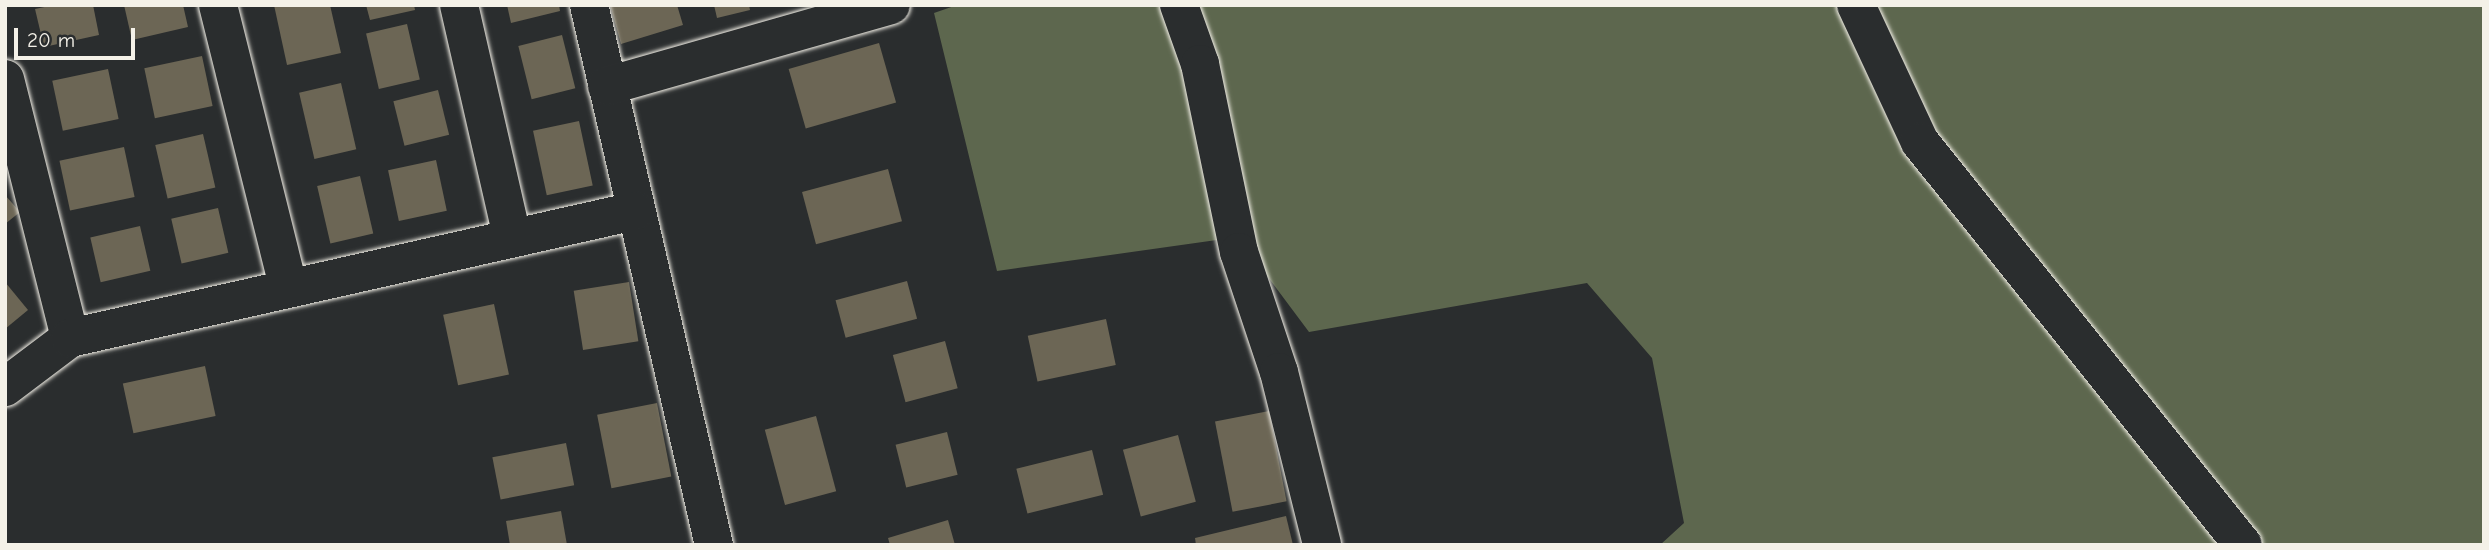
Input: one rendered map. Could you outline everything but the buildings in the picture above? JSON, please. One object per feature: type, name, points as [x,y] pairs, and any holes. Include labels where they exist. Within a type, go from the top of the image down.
[{"type":"street","points":[[218,5],[288,286]]},
{"type":"street","points":[[459,5],[512,237]]},
{"type":"street","points":[[589,5],[714,545]]},
{"type":"street","points":[[607,86],[891,5]]},
{"type":"street","points":[[1179,5],[1200,64],[1239,252],[1279,372],[1322,545]]},
{"type":"street","points":[[1856,5],[1920,142],[2243,545]]},
{"type":"street","points":[[5,79],[10,123],[70,338]]},
{"type":"street","points":[[5,387],[70,338],[288,286],[635,211]]},
{"type":"green space","points":[[957,5],[2484,5],[2484,545],[1660,545],[1684,523],[1652,358],[1587,283],[1309,332],[1238,237],[997,271],[934,13]]}]
